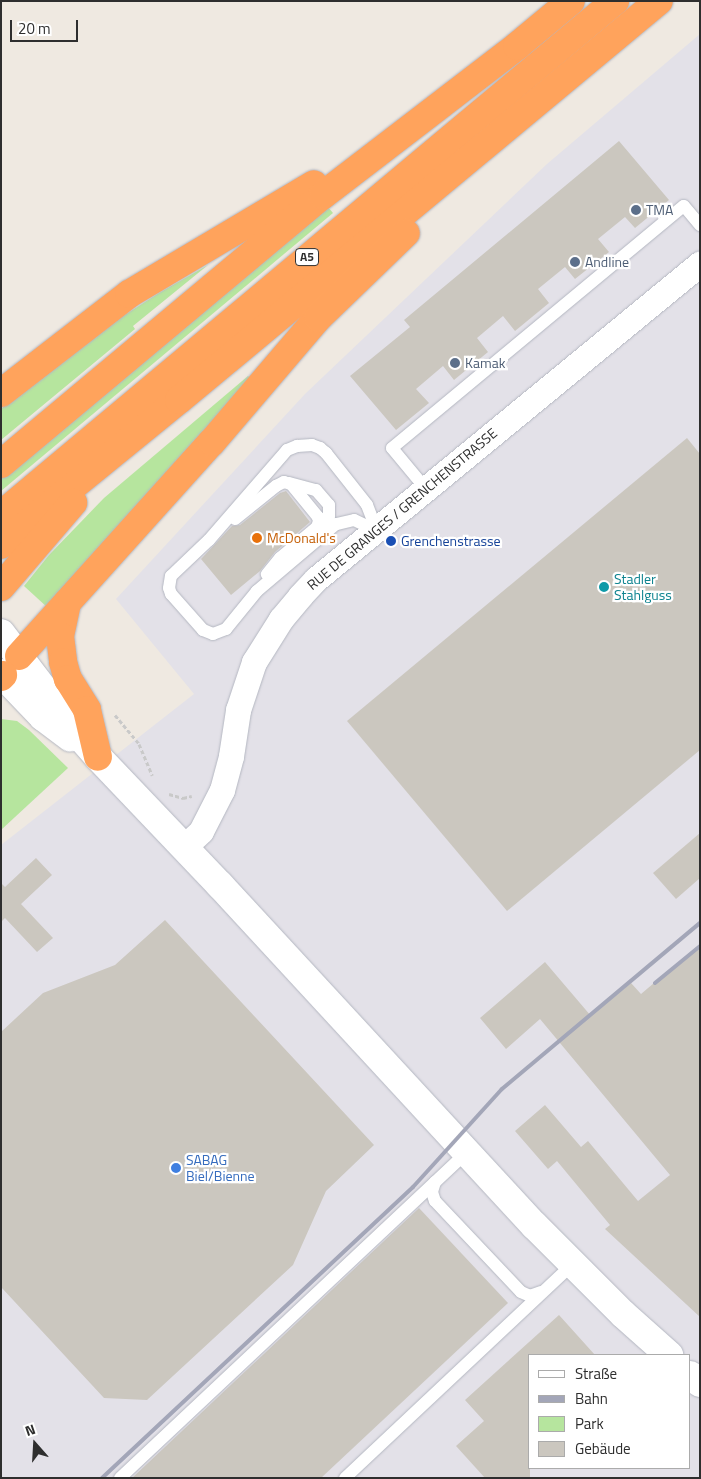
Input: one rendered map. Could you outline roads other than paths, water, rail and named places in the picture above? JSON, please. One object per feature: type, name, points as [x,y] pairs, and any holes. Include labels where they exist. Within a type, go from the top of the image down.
[{"type":"highway","points":[[1,393],[129,294],[314,184],[550,1]]},
{"type":"highway","points":[[1,464],[323,195],[517,46],[571,1]]},
{"type":"highway","name":"A5","points":[[1,515],[615,1]]},
{"type":"highway","name":"A5","points":[[1,545],[179,400],[659,1]]},
{"type":"highway","points":[[5,658],[67,603],[212,442],[318,318],[581,66]]},
{"type":"highway","points":[[1,587],[67,509],[179,400]]},
{"type":"highway","points":[[67,603],[60,636],[63,662],[68,679],[87,710],[98,756]]},
{"type":"main road","points":[[5,658],[42,716],[98,756],[534,1225],[667,1354]]},
{"type":"street","name":"RUE DE GRANGES / GRENCHENSTRASSE","points":[[184,847],[201,831],[227,778],[238,710],[244,687],[254,662],[267,638],[281,619],[316,579],[377,531],[700,264]]},
{"type":"lane","points":[[426,489],[392,448],[684,206],[700,225]]},
{"type":"lane","points":[[209,540],[282,455],[292,447],[305,444],[320,448],[326,453],[370,510],[377,531]]},
{"type":"lane","points":[[289,483],[318,517],[319,521],[317,527],[275,563],[256,591],[226,629],[214,634],[203,630],[171,594],[169,582],[175,571],[209,540],[276,486],[289,483]]},
{"type":"lane","points":[[256,591],[336,524],[354,520],[377,531]]},
{"type":"lane","points":[[120,1478],[467,1152]]},
{"type":"lane","points":[[435,1182],[432,1192],[435,1201],[521,1292],[530,1296],[544,1291]]},
{"type":"lane","points":[[345,1478],[573,1264]]},
{"type":"railway","points":[[102,1478],[413,1187],[502,1089],[700,923]]},
{"type":"railway","points":[[655,983],[700,946]]},
{"type":"place","name":"TMA","points":[[636,210]]},
{"type":"place","name":"Andline","points":[[575,262]]},
{"type":"place","name":"Kamak","points":[[455,363]]},
{"type":"place","name":"McDonald's","points":[[257,538]]},
{"type":"place","name":"Grenchenstrasse","points":[[391,541]]},
{"type":"place","name":"Stadler Stahlguss","points":[[604,587]]},
{"type":"place","name":"SABAG Biel/Bienne","points":[[176,1168]]}]
